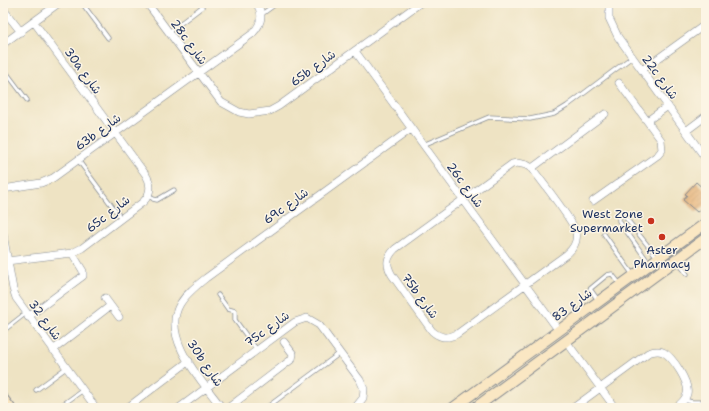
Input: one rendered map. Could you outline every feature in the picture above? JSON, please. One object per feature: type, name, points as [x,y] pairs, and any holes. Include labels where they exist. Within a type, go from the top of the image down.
[{"type":"street","points":[[3,44],[59,3]]},
{"type":"street","name":"28c شارع","points":[[147,3],[214,94]]},
{"type":"street","points":[[256,3],[261,15]]},
{"type":"street","name":"65b شارع","points":[[214,94],[221,102],[239,112],[249,114],[270,111],[355,52],[420,3]]},
{"type":"street","name":"22c شارع","points":[[609,3],[609,18],[612,28],[686,131],[705,154]]},
{"type":"street","points":[[3,8],[21,32]]},
{"type":"street","name":"63b شارع","points":[[3,189],[47,181],[252,34],[261,22],[261,15]]},
{"type":"street","name":"30a شارع","points":[[34,22],[115,133]]},
{"type":"street","points":[[642,70],[706,24]]},
{"type":"street","name":"26c شارع","points":[[355,52],[559,331]]},
{"type":"street","points":[[593,201],[661,153],[662,143],[619,83]]},
{"type":"street","points":[[647,121],[668,106]]},
{"type":"street","points":[[532,168],[605,114]]},
{"type":"street","points":[[686,131],[706,116]]},
{"type":"street","name":"69c شارع","points":[[179,305],[184,298],[206,278],[411,129]]},
{"type":"street","points":[[115,133],[149,180],[149,194]]},
{"type":"street","name":"75b شارع","points":[[522,163],[532,168],[574,225],[577,237],[572,249],[525,285],[452,337],[441,337],[432,330],[392,275],[387,265],[388,259],[395,249],[462,200],[512,164],[522,163]]},
{"type":"street","name":"65c شارع","points":[[7,261],[72,253],[88,244],[142,202],[149,194]]},
{"type":"street","name":"شارع 83","points":[[453,408],[706,223]]},
{"type":"street","name":"شارع 32","points":[[3,234],[14,294],[27,315],[96,408]]},
{"type":"street","points":[[475,408],[706,238]]},
{"type":"street","points":[[27,315],[83,276],[82,270],[72,253]]},
{"type":"street","points":[[105,298],[119,317]]},
{"type":"street","name":"30b شارع","points":[[179,305],[175,313],[174,330],[179,347],[222,408]]},
{"type":"street","points":[[53,350],[110,306]]},
{"type":"street","name":"75c شارع","points":[[179,408],[294,322],[307,318],[319,325],[360,380],[364,389],[363,398],[355,408]]},
{"type":"street","points":[[566,341],[615,408]]},
{"type":"street","points":[[228,408],[292,359],[293,354],[284,342]]},
{"type":"street","points":[[573,408],[648,353],[660,351],[668,356],[687,382],[687,393],[684,400],[674,408]]},
{"type":"street","points":[[127,408],[189,361]]},
{"type":"street","points":[[3,399],[10,408]]},
{"type":"lane","points":[[82,3],[108,38]]},
{"type":"lane","points":[[261,15],[277,3]]},
{"type":"lane","points":[[169,32],[202,7]]},
{"type":"lane","points":[[422,145],[489,117],[499,116],[530,119],[554,114],[567,106],[632,57]]},
{"type":"lane","points":[[3,68],[27,100]]},
{"type":"lane","points":[[78,160],[121,218]]},
{"type":"lane","points":[[149,194],[158,200],[174,190]]},
{"type":"lane","points":[[622,215],[625,217],[654,261],[619,221],[619,216],[622,215]]},
{"type":"lane","points":[[604,234],[634,276]]},
{"type":"lane","points":[[676,260],[687,274]]},
{"type":"lane","points":[[599,302],[590,289],[607,275],[612,274],[621,285]]},
{"type":"lane","points":[[218,296],[228,309],[235,311],[235,320],[257,350]]},
{"type":"lane","points":[[3,331],[27,315]]},
{"type":"lane","points":[[266,408],[340,353]]},
{"type":"lane","points":[[36,390],[66,368]]},
{"type":"lane","points":[[58,408],[83,390]]},
{"type":"lane","points":[[684,400],[692,402],[706,402]]},
{"type":"building","points":[[696,182],[706,191],[706,205],[697,212],[683,200],[687,195],[685,194]]},
{"type":"place","name":"West Zone Supermarket","points":[[651,221]]},
{"type":"place","name":"Aster Pharmacy","points":[[662,237]]}]
